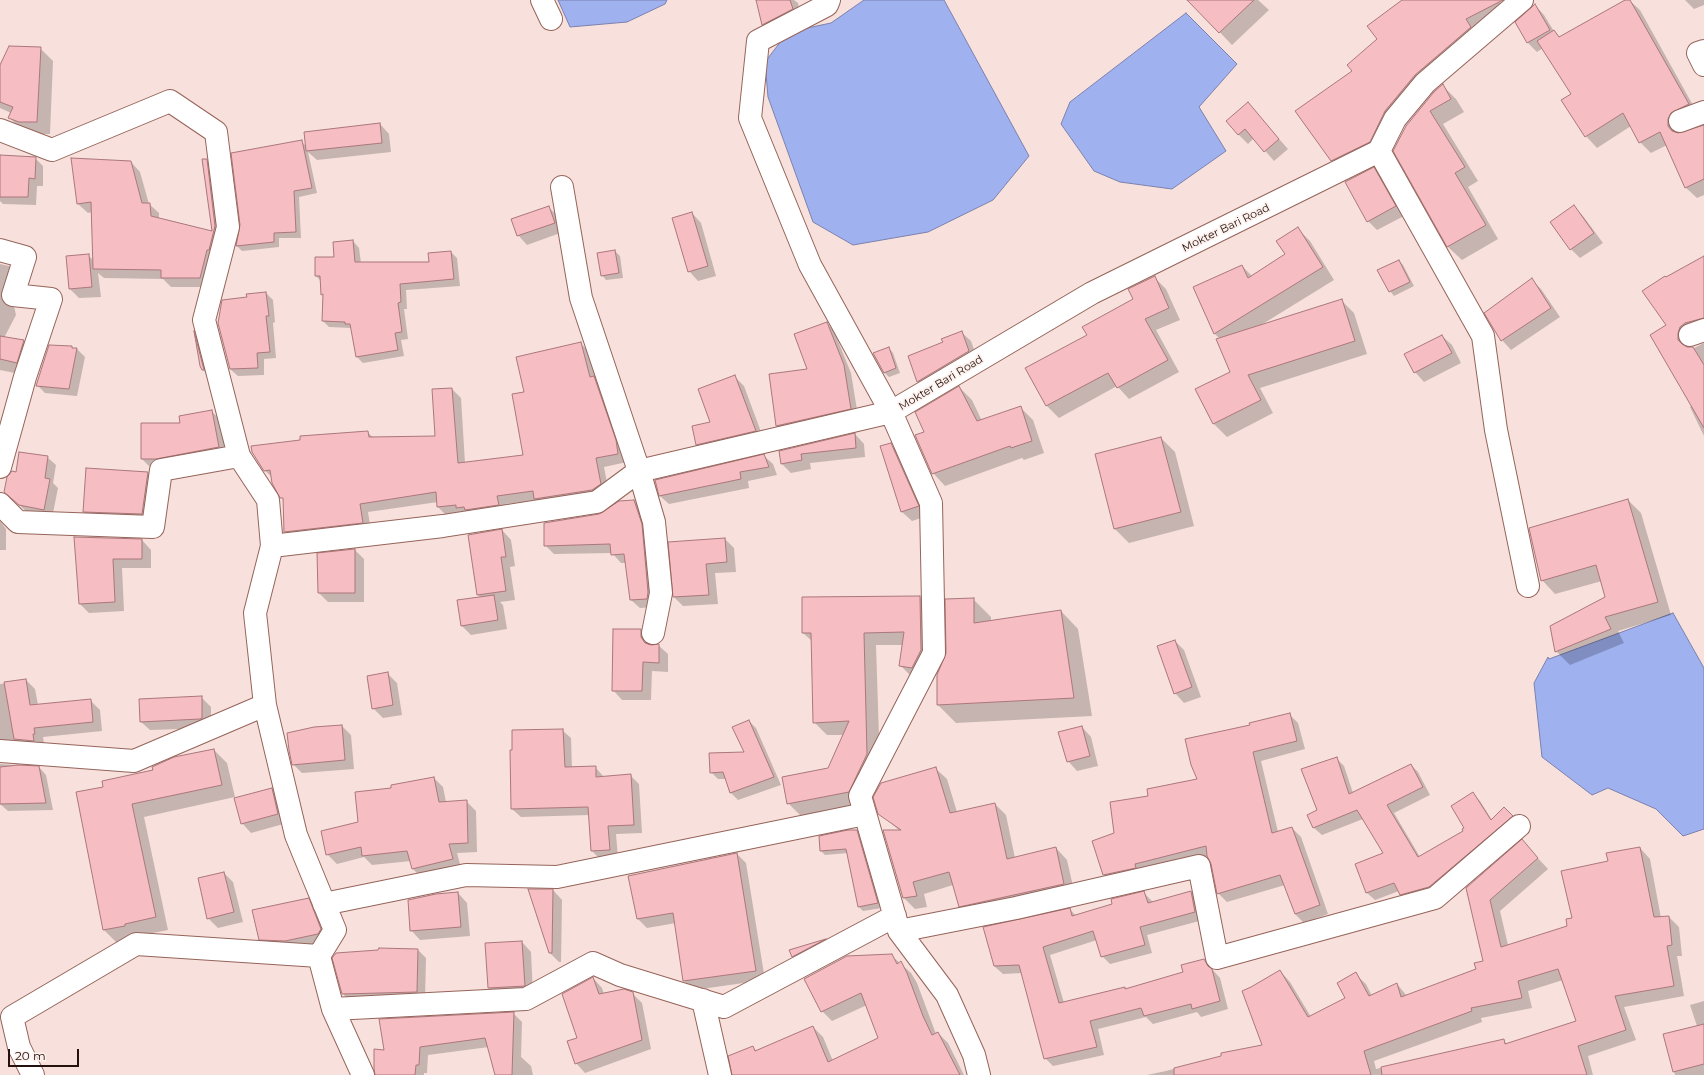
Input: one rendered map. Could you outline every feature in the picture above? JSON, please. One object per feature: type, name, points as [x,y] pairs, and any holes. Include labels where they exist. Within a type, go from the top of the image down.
[{"type":"street","points":[[829,0],[827,6],[758,41],[750,118],[810,265],[891,412],[931,503],[934,653],[860,796],[897,924],[946,995],[974,1055],[979,1075]]},
{"type":"street","points":[[1522,0],[1425,83],[1395,119],[1380,151],[1483,336],[1496,430],[1528,586]]},
{"type":"street","points":[[1704,51],[1698,53],[1704,65]]},
{"type":"street","points":[[0,130],[52,150],[170,101],[216,132],[228,227],[204,320],[239,456],[268,500],[272,546],[255,613],[265,705],[296,835],[335,930],[319,956],[333,1009],[363,1075]]},
{"type":"street","points":[[1680,121],[1704,112]]},
{"type":"street","name":"Mokter Bari Road","points":[[639,470],[891,412],[1092,293],[1380,151]]},
{"type":"street","points":[[562,187],[581,298],[639,470],[654,522],[661,593],[653,633]]},
{"type":"street","points":[[0,250],[25,257],[13,295],[51,299],[25,377],[0,467]]},
{"type":"street","points":[[0,504],[18,522],[153,528],[161,470],[239,456]]},
{"type":"street","points":[[272,546],[443,526],[597,502],[639,470]]},
{"type":"street","points":[[0,751],[134,761],[265,705]]},
{"type":"street","points":[[324,904],[466,875],[557,877],[865,814]]},
{"type":"street","points":[[333,1009],[526,999],[593,963],[620,975],[724,1007],[897,924],[1016,908],[1199,866],[1217,958],[1435,898],[1519,826]]},
{"type":"street","points":[[33,1075],[19,1047],[12,1017],[136,944],[319,956]]},
{"type":"street","points":[[703,1000],[720,1075]]},
{"type":"water","points":[[558,0],[667,0],[665,4],[627,22],[570,27]]},
{"type":"water","points":[[864,0],[944,0],[1029,156],[993,200],[928,232],[853,245],[813,222],[768,97],[765,62],[788,32],[831,23]]},
{"type":"water","points":[[1186,13],[1237,64],[1199,107],[1226,151],[1172,189],[1120,182],[1094,171],[1061,124],[1070,102]]},
{"type":"water","points":[[1673,613],[1704,668],[1704,829],[1683,836],[1656,809],[1608,788],[1592,795],[1542,757],[1534,683],[1548,657],[1549,659]]},
{"type":"building","points":[[756,0],[790,0],[793,9],[762,25]]},
{"type":"building","points":[[1187,0],[1254,0],[1219,33]]},
{"type":"building","points":[[1402,0],[1503,0],[1466,19],[1471,27],[1415,75],[1385,111],[1370,142],[1331,161],[1295,111],[1352,71],[1347,65],[1377,39],[1367,26]]},
{"type":"building","points":[[1625,0],[1630,0],[1689,104],[1671,113],[1668,119],[1668,126],[1672,131],[1678,133],[1704,125],[1704,179],[1685,188],[1660,132],[1639,143],[1623,113],[1585,137],[1561,100],[1571,94],[1537,41],[1554,30],[1559,37]]},
{"type":"building","points":[[1535,4],[1550,30],[1527,43],[1515,22]]},
{"type":"building","points":[[9,46],[41,47],[37,122],[19,122],[8,118],[13,107],[0,102],[0,65]]},
{"type":"building","points":[[1443,84],[1451,99],[1430,111],[1465,167],[1455,173],[1486,225],[1447,247],[1393,151],[1406,126],[1434,92]]},
{"type":"building","points":[[1248,102],[1279,139],[1264,152],[1245,129],[1238,135],[1226,121]]},
{"type":"building","points":[[380,123],[382,143],[306,151],[304,132]]},
{"type":"building","points":[[302,140],[312,188],[294,191],[296,232],[274,233],[274,242],[236,246],[240,225],[231,153]]},
{"type":"building","points":[[0,155],[36,157],[35,179],[29,178],[28,197],[0,197]]},
{"type":"building","points":[[71,158],[131,161],[142,203],[150,203],[151,216],[212,231],[202,159],[207,159],[215,226],[200,278],[161,278],[161,270],[93,269],[91,202],[77,204]]},
{"type":"building","points":[[1374,167],[1396,206],[1367,222],[1345,182]]},
{"type":"building","points":[[1574,205],[1594,233],[1570,250],[1550,222]]},
{"type":"building","points":[[549,206],[555,223],[517,236],[511,219]]},
{"type":"building","points":[[692,212],[708,266],[688,272],[672,218]]},
{"type":"building","points":[[1298,227],[1323,267],[1214,334],[1193,287],[1242,265],[1248,278],[1285,254],[1276,241]]},
{"type":"building","points":[[353,240],[355,262],[429,262],[428,253],[451,251],[454,279],[400,284],[401,302],[398,303],[402,332],[395,333],[398,350],[356,357],[350,324],[345,324],[345,322],[322,321],[323,294],[321,295],[320,276],[315,276],[315,257],[334,257],[333,242]]},
{"type":"building","points":[[615,250],[619,273],[601,276],[597,253]]},
{"type":"building","points":[[89,254],[92,287],[69,289],[66,256]]},
{"type":"building","points":[[1704,256],[1704,318],[1685,323],[1680,327],[1678,340],[1687,347],[1693,347],[1704,365],[1704,428],[1650,335],[1666,325],[1642,291],[1665,276],[1666,277]]},
{"type":"building","points":[[1399,260],[1410,282],[1389,292],[1377,270]]},
{"type":"building","points":[[1155,276],[1169,308],[1145,319],[1168,360],[1117,388],[1108,373],[1046,406],[1025,368],[1087,335],[1082,327],[1133,299],[1128,289]]},
{"type":"building","points":[[1532,278],[1551,308],[1501,341],[1484,313]]},
{"type":"building","points":[[266,292],[269,316],[266,316],[270,352],[257,353],[258,368],[230,369],[218,323],[222,300],[247,297],[246,294]]},
{"type":"building","points":[[1342,299],[1355,341],[1248,375],[1261,400],[1213,424],[1195,389],[1230,372],[1216,339]]},
{"type":"building","points":[[827,322],[844,365],[851,409],[776,426],[769,374],[807,369],[794,334]]},
{"type":"building","points":[[194,331],[204,370],[202,370],[200,366]]},
{"type":"building","points":[[962,331],[969,351],[917,382],[908,356],[943,342],[941,339]]},
{"type":"building","points":[[1442,335],[1452,353],[1414,373],[1404,354]]},
{"type":"building","points":[[0,336],[24,340],[17,363],[0,359]]},
{"type":"building","points":[[581,342],[590,377],[594,376],[616,440],[618,454],[596,458],[601,484],[592,490],[534,499],[533,491],[497,496],[499,505],[465,510],[464,507],[456,508],[456,505],[437,507],[436,492],[360,504],[363,523],[284,532],[283,498],[280,498],[272,483],[270,470],[264,471],[252,452],[251,446],[300,440],[300,436],[368,431],[369,437],[435,436],[432,389],[452,388],[458,463],[523,455],[512,394],[524,392],[516,357]]},
{"type":"building","points":[[49,345],[72,346],[72,348],[77,348],[69,389],[36,386]]},
{"type":"building","points":[[889,347],[896,368],[884,373],[873,353]]},
{"type":"building","points":[[735,375],[756,431],[696,445],[692,426],[710,422],[698,389]]},
{"type":"building","points":[[959,386],[977,421],[1021,406],[1032,441],[1011,448],[1010,446],[932,474],[915,435],[924,432],[915,412]]},
{"type":"building","points":[[212,410],[219,447],[156,459],[141,459],[141,423],[180,423],[179,416]]},
{"type":"building","points":[[855,433],[856,448],[801,454],[802,460],[781,464],[779,451]]},
{"type":"building","points":[[1161,437],[1181,512],[1114,529],[1095,454]]},
{"type":"building","points":[[891,443],[919,506],[901,512],[880,446]]},
{"type":"building","points":[[19,452],[48,456],[45,478],[50,479],[44,510],[19,505],[4,492],[7,477],[12,471],[16,472]]},
{"type":"building","points":[[764,454],[769,467],[740,472],[741,479],[659,496],[655,480]]},
{"type":"building","points":[[86,468],[148,472],[142,514],[83,512]]},
{"type":"building","points":[[1628,499],[1658,602],[1605,617],[1611,629],[1555,652],[1550,626],[1605,597],[1596,565],[1541,581],[1529,528]]},
{"type":"building","points":[[634,500],[642,524],[648,592],[647,599],[630,600],[624,554],[611,555],[610,544],[544,546],[544,523],[599,514],[619,501]]},
{"type":"building","points":[[502,529],[506,557],[501,557],[506,591],[477,595],[468,535]]},
{"type":"building","points":[[74,537],[142,539],[142,559],[113,559],[115,602],[79,604]]},
{"type":"building","points":[[725,538],[727,562],[706,564],[709,595],[673,597],[668,542]]},
{"type":"building","points":[[355,549],[355,593],[318,593],[317,553]]},
{"type":"building","points":[[494,595],[498,620],[461,626],[457,600]]},
{"type":"building","points":[[920,596],[921,650],[912,668],[899,666],[904,632],[864,633],[867,754],[849,792],[787,804],[782,777],[828,768],[849,721],[813,723],[811,633],[802,633],[802,597]]},
{"type":"building","points":[[974,598],[974,623],[1061,610],[1074,698],[937,705],[937,675],[946,653],[945,599]]},
{"type":"building","points":[[613,629],[641,629],[641,637],[645,643],[651,645],[659,644],[659,663],[643,662],[642,691],[612,691]]},
{"type":"building","points":[[1175,640],[1192,687],[1174,694],[1157,646]]},
{"type":"building","points":[[388,672],[393,705],[372,709],[367,676]]},
{"type":"building","points":[[26,679],[30,705],[91,699],[93,722],[34,728],[34,741],[14,739],[4,682]]},
{"type":"building","points":[[202,696],[202,718],[200,719],[140,722],[139,699]]},
{"type":"building","points":[[1290,713],[1297,741],[1253,752],[1272,833],[1292,827],[1320,905],[1295,914],[1280,875],[1217,894],[1211,864],[1207,856],[1206,846],[1135,864],[1136,868],[1103,875],[1092,841],[1114,833],[1110,802],[1148,796],[1147,789],[1197,779],[1191,765],[1185,739],[1250,725],[1249,723]]},
{"type":"building","points":[[749,720],[774,777],[730,793],[723,772],[710,773],[709,753],[744,752],[732,727]]},
{"type":"building","points":[[342,725],[345,760],[292,765],[287,733],[314,727]]},
{"type":"building","points":[[1082,726],[1090,756],[1067,762],[1058,732]]},
{"type":"building","points":[[563,729],[565,767],[596,766],[596,777],[631,774],[634,825],[608,826],[610,850],[591,851],[588,807],[511,809],[510,750],[512,750],[512,730]]},
{"type":"building","points":[[214,749],[222,785],[132,804],[156,917],[125,924],[125,926],[103,930],[76,792],[103,787],[102,781],[153,770],[152,767],[174,757]]},
{"type":"building","points":[[1337,757],[1349,794],[1411,764],[1423,787],[1387,805],[1418,857],[1463,831],[1462,829],[1464,828],[1451,806],[1473,792],[1491,820],[1504,807],[1513,816],[1429,887],[1400,895],[1394,883],[1366,893],[1355,864],[1383,853],[1357,810],[1313,828],[1307,815],[1317,810],[1301,769]]},
{"type":"building","points":[[18,765],[39,766],[46,803],[0,804],[0,767]]},
{"type":"building","points":[[936,767],[950,813],[995,803],[1007,859],[1056,847],[1064,884],[959,907],[949,872],[913,882],[917,896],[903,898],[883,830],[901,830],[878,814],[873,797],[881,783]]},
{"type":"building","points":[[434,777],[439,802],[467,800],[468,843],[449,844],[453,859],[412,869],[407,851],[362,856],[361,847],[326,855],[321,831],[358,822],[355,792],[391,788],[391,785]]},
{"type":"building","points":[[272,788],[278,814],[241,824],[234,798]]},
{"type":"building","points":[[848,830],[857,830],[878,903],[858,907],[846,849],[820,851],[819,836]]},
{"type":"building","points":[[1522,839],[1538,858],[1490,900],[1501,947],[1567,926],[1566,919],[1572,918],[1561,871],[1608,861],[1606,853],[1640,847],[1654,917],[1669,916],[1672,945],[1667,946],[1674,986],[1615,996],[1626,1030],[1578,1046],[1587,1075],[1382,1075],[1381,1067],[1504,1039],[1505,1044],[1576,1021],[1558,969],[1518,981],[1522,998],[1471,1008],[1472,1011],[1364,1051],[1371,1075],[1174,1075],[1174,1068],[1221,1056],[1221,1053],[1262,1045],[1242,991],[1280,970],[1308,1017],[1345,998],[1337,983],[1356,972],[1369,996],[1397,983],[1401,997],[1476,969],[1474,963],[1483,961],[1466,888]]},
{"type":"building","points":[[737,853],[756,971],[683,981],[673,913],[637,919],[628,876]]},
{"type":"building","points":[[224,872],[234,912],[207,919],[198,878]]},
{"type":"building","points":[[528,889],[553,889],[552,953],[549,953]]},
{"type":"building","points":[[1144,891],[1148,903],[1191,891],[1195,912],[1140,927],[1145,945],[1101,957],[1093,931],[1043,947],[1059,1003],[1125,987],[1125,989],[1183,972],[1181,965],[1204,959],[1208,966],[1212,969],[1220,1001],[1192,1009],[1191,1004],[1144,1016],[1141,1008],[1090,1021],[1097,1047],[1044,1059],[1019,965],[994,966],[983,927],[1070,908],[1072,916],[1112,904],[1111,899]]},
{"type":"building","points":[[458,892],[461,927],[410,931],[408,900],[436,894]]},
{"type":"building","points":[[309,898],[321,929],[318,934],[285,941],[259,940],[252,910]]},
{"type":"building","points":[[826,939],[792,957],[789,950],[819,941]]},
{"type":"building","points":[[522,941],[525,986],[488,988],[485,943]]},
{"type":"building","points":[[379,948],[418,949],[417,992],[342,994],[332,958],[336,953],[378,950]]},
{"type":"building","points":[[892,954],[897,964],[901,961],[907,973],[923,1016],[932,1035],[938,1032],[960,1075],[732,1075],[728,1056],[753,1046],[755,1051],[813,1026],[828,1062],[878,1038],[861,993],[821,1012],[804,979],[847,956]]},
{"type":"building","points":[[593,977],[599,994],[624,989],[633,992],[642,1040],[575,1064],[567,1041],[577,1038],[562,994]]},
{"type":"building","points":[[514,1012],[512,1075],[495,1075],[485,1038],[420,1047],[419,1065],[416,1065],[415,1075],[375,1075],[374,1049],[384,1050],[379,1019]]},
{"type":"building","points":[[1704,1024],[1704,1064],[1673,1072],[1663,1034]]}]
